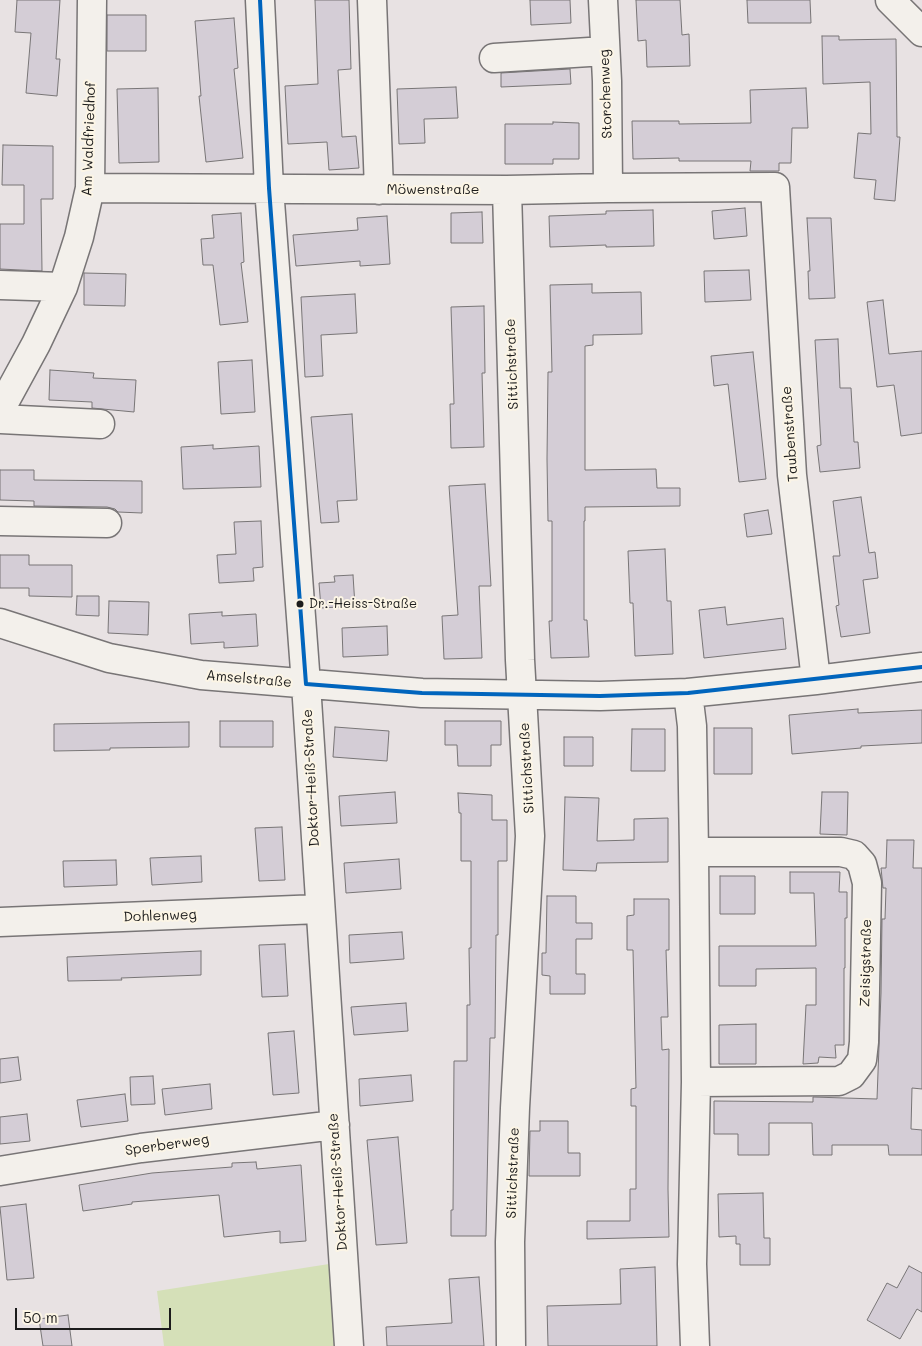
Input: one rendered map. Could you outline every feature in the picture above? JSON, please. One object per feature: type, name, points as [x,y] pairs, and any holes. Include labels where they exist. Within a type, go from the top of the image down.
[{"type":"street","name":"Am Waldfriedhof","points":[[0,410],[36,344],[63,287],[79,237],[90,188],[92,0]]},
{"type":"street","name":"Doktor-Heiß-Straße","points":[[260,0],[269,188],[306,684],[349,1346]]},
{"type":"street","points":[[372,0],[379,190]]},
{"type":"street","name":"Storchenweg","points":[[603,0],[608,188]]},
{"type":"street","points":[[890,0],[922,32]]},
{"type":"street","points":[[494,58],[605,52]]},
{"type":"street","name":"Möwenstraße","points":[[90,188],[508,190],[775,187]]},
{"type":"street","name":"Taubenstraße","points":[[775,187],[792,475],[816,680]]},
{"type":"street","name":"Sittichstraße","points":[[508,190],[522,696],[530,836],[514,1127],[510,1242],[511,1346]]},
{"type":"street","points":[[0,285],[63,287]]},
{"type":"street","points":[[0,419],[100,424]]},
{"type":"street","points":[[0,521],[107,523]]},
{"type":"street","name":"Amselstraße","points":[[0,623],[109,658],[201,675],[422,694],[600,696],[688,693],[816,680],[922,666]]},
{"type":"street","points":[[688,693],[692,726],[694,852],[696,1082],[692,1264],[694,1346]]},
{"type":"street","name":"Zeisigstraße","points":[[694,852],[841,852],[854,856],[862,864],[867,883],[864,1042],[862,1060],[851,1075],[839,1081],[696,1082]]},
{"type":"street","name":"Dohlenweg","points":[[0,922],[320,909]]},
{"type":"street","name":"Sperberweg","points":[[0,1171],[141,1148],[335,1125]]},
{"type":"green space","points":[[329,1264],[334,1346],[164,1346],[157,1291]]},
{"type":"building","points":[[17,0],[60,0],[56,59],[60,59],[57,96],[26,93],[31,33],[15,32]]},
{"type":"building","points":[[315,0],[349,0],[351,69],[338,70],[342,137],[356,136],[359,168],[329,170],[327,142],[288,144],[285,86],[318,84]]},
{"type":"building","points":[[530,0],[570,0],[571,23],[531,25]]},
{"type":"building","points":[[636,0],[680,0],[682,35],[689,34],[690,66],[647,67],[646,40],[638,41]]},
{"type":"building","points":[[747,0],[810,0],[811,23],[748,23]]},
{"type":"building","points":[[107,15],[146,15],[146,51],[107,51]]},
{"type":"building","points":[[234,18],[238,68],[234,69],[243,158],[206,162],[199,96],[201,96],[195,21]]},
{"type":"building","points":[[822,36],[839,36],[839,40],[896,39],[897,137],[900,137],[895,201],[874,199],[876,180],[854,178],[858,133],[871,134],[870,82],[823,84]]},
{"type":"building","points":[[570,69],[571,84],[501,87],[501,73]]},
{"type":"building","points":[[456,87],[458,118],[424,119],[425,143],[399,144],[397,89]]},
{"type":"building","points":[[158,88],[159,162],[119,163],[117,89]]},
{"type":"building","points":[[806,88],[808,128],[792,128],[791,163],[779,163],[779,171],[750,171],[751,161],[679,161],[679,158],[633,159],[632,121],[679,121],[679,124],[751,123],[750,90]]},
{"type":"building","points":[[553,122],[579,123],[579,159],[553,159],[553,164],[505,164],[505,124],[553,124]]},
{"type":"building","points":[[3,145],[53,146],[53,199],[41,199],[42,271],[0,269],[0,224],[24,224],[24,185],[2,185]]},
{"type":"building","points":[[745,208],[747,236],[714,239],[712,211]]},
{"type":"building","points":[[653,210],[654,246],[550,247],[549,216],[606,214],[606,211]]},
{"type":"building","points":[[482,212],[483,243],[451,243],[451,213]]},
{"type":"building","points":[[241,213],[244,262],[241,263],[248,322],[220,325],[213,265],[203,265],[201,239],[214,238],[212,215]]},
{"type":"building","points":[[387,216],[390,264],[360,266],[360,261],[296,266],[293,235],[358,230],[357,218]]},
{"type":"building","points":[[807,218],[831,218],[835,298],[809,299],[808,271],[810,271]]},
{"type":"building","points":[[749,270],[751,300],[705,302],[704,271]]},
{"type":"building","points":[[84,273],[126,274],[125,306],[84,305]]},
{"type":"building","points":[[592,284],[592,293],[641,292],[642,334],[593,335],[593,345],[585,346],[585,470],[656,469],[657,488],[680,488],[680,506],[585,507],[584,620],[587,620],[589,657],[551,658],[549,621],[552,621],[552,521],[548,521],[547,459],[548,372],[552,372],[550,285]]},
{"type":"building","points":[[355,294],[357,333],[321,335],[323,376],[305,377],[301,297]]},
{"type":"building","points":[[883,300],[889,354],[922,351],[922,433],[901,436],[894,385],[877,387],[867,302]]},
{"type":"building","points":[[484,306],[485,373],[482,373],[484,447],[451,448],[450,404],[454,404],[451,307]]},
{"type":"building","points":[[838,339],[840,388],[851,388],[854,442],[858,442],[860,468],[820,472],[817,446],[821,445],[815,340]]},
{"type":"building","points":[[753,352],[766,479],[739,482],[728,384],[714,386],[711,356]]},
{"type":"building","points":[[252,360],[255,412],[221,414],[218,362]]},
{"type":"building","points":[[50,370],[94,373],[93,378],[136,380],[134,412],[92,408],[92,402],[49,400]]},
{"type":"building","points":[[352,414],[357,500],[337,501],[339,522],[321,523],[311,417]]},
{"type":"building","points":[[213,445],[213,449],[259,446],[261,487],[183,489],[181,447]]},
{"type":"building","points":[[0,470],[34,470],[34,480],[142,481],[142,513],[118,512],[107,507],[34,506],[34,501],[0,500]]},
{"type":"building","points":[[485,484],[491,586],[479,586],[482,658],[444,659],[442,616],[458,615],[449,486]]},
{"type":"building","points":[[861,497],[869,553],[875,552],[878,578],[863,580],[870,633],[841,637],[836,606],[839,605],[833,556],[840,556],[833,501]]},
{"type":"building","points":[[768,510],[772,534],[747,537],[744,514]]},
{"type":"building","points":[[261,521],[263,567],[253,568],[254,581],[219,583],[217,555],[236,554],[234,522]]},
{"type":"building","points":[[665,549],[667,601],[671,601],[673,654],[635,656],[633,603],[630,603],[628,551]]},
{"type":"building","points":[[0,555],[29,555],[29,565],[72,565],[72,597],[29,596],[29,588],[0,588]]},
{"type":"building","points":[[353,575],[355,606],[321,608],[319,583],[335,582],[334,576]]},
{"type":"building","points":[[77,596],[99,596],[99,616],[76,615]]},
{"type":"building","points":[[109,601],[149,602],[148,635],[108,633]]},
{"type":"building","points":[[725,607],[727,625],[783,618],[786,649],[704,658],[699,610]]},
{"type":"building","points":[[222,612],[222,616],[256,614],[258,646],[224,648],[224,642],[191,644],[189,614]]},
{"type":"building","points":[[387,626],[388,655],[343,657],[342,628]]},
{"type":"building","points":[[858,709],[858,713],[922,710],[922,743],[861,746],[861,748],[792,754],[789,715]]},
{"type":"building","points":[[220,721],[273,721],[273,747],[220,747]]},
{"type":"building","points":[[445,721],[501,721],[501,745],[491,745],[491,766],[458,766],[457,745],[445,745]]},
{"type":"building","points":[[189,722],[189,747],[54,751],[54,724]]},
{"type":"building","points":[[335,727],[389,731],[387,761],[333,757]]},
{"type":"building","points":[[714,728],[752,728],[752,774],[714,774]]},
{"type":"building","points":[[632,729],[665,729],[665,771],[631,771]]},
{"type":"building","points":[[564,737],[593,737],[593,766],[564,766]]},
{"type":"building","points":[[395,792],[397,823],[341,826],[339,796]]},
{"type":"building","points":[[822,792],[848,792],[847,835],[820,834]]},
{"type":"building","points":[[458,793],[492,795],[492,820],[507,820],[507,861],[498,861],[495,1038],[490,1038],[486,1236],[451,1236],[451,1210],[453,1210],[454,1061],[467,1061],[467,1005],[470,1005],[469,948],[471,948],[471,861],[461,861],[461,813],[459,813]]},
{"type":"building","points":[[565,797],[599,798],[597,841],[634,840],[634,819],[668,818],[668,862],[597,863],[596,871],[563,870]]},
{"type":"building","points":[[282,827],[285,880],[259,881],[255,828]]},
{"type":"building","points":[[887,840],[914,840],[913,868],[922,868],[922,1089],[912,1088],[911,1129],[922,1130],[922,1155],[889,1155],[888,1145],[832,1145],[832,1155],[813,1155],[812,1123],[769,1123],[769,1155],[738,1155],[738,1134],[714,1134],[714,1101],[813,1102],[813,1097],[877,1099],[882,919],[885,919],[886,888],[883,888],[881,868],[886,868]]},
{"type":"building","points":[[201,856],[202,882],[152,885],[150,858]]},
{"type":"building","points":[[399,859],[401,889],[346,893],[344,863]]},
{"type":"building","points":[[116,860],[117,885],[64,887],[63,861]]},
{"type":"building","points":[[790,872],[840,872],[839,892],[847,892],[844,968],[844,1045],[835,1045],[836,1058],[819,1057],[818,1063],[803,1064],[806,1005],[816,1005],[816,968],[756,969],[756,986],[719,986],[719,946],[816,946],[814,893],[790,893]]},
{"type":"building","points":[[720,876],[755,876],[755,914],[720,914]]},
{"type":"building","points":[[547,896],[576,896],[576,923],[592,923],[592,939],[576,939],[576,974],[585,974],[585,994],[550,994],[550,976],[542,975],[542,953],[546,953]]},
{"type":"building","points":[[634,899],[669,899],[669,950],[666,950],[668,1017],[661,1017],[662,1050],[669,1049],[669,1237],[587,1239],[587,1221],[630,1221],[630,1189],[636,1189],[636,1106],[631,1106],[631,1089],[636,1088],[633,950],[627,950],[627,916],[634,915]]},
{"type":"building","points":[[402,932],[404,959],[350,963],[349,935]]},
{"type":"building","points":[[285,944],[288,996],[262,997],[259,945]]},
{"type":"building","points":[[201,951],[201,975],[68,981],[67,957]]},
{"type":"building","points":[[406,1003],[408,1031],[354,1035],[351,1007]]},
{"type":"building","points":[[756,1024],[756,1064],[719,1064],[719,1025]]},
{"type":"building","points":[[294,1031],[299,1093],[273,1095],[268,1033]]},
{"type":"building","points":[[18,1057],[21,1080],[0,1083],[0,1059]]},
{"type":"building","points":[[411,1075],[413,1101],[360,1106],[359,1079]]},
{"type":"building","points":[[153,1076],[155,1104],[131,1105],[130,1077]]},
{"type":"building","points":[[210,1084],[212,1109],[165,1115],[162,1089]]},
{"type":"building","points":[[125,1094],[128,1121],[81,1127],[77,1100]]},
{"type":"building","points":[[27,1114],[30,1141],[0,1144],[0,1117]]},
{"type":"building","points":[[540,1121],[568,1121],[568,1153],[580,1153],[580,1176],[529,1176],[530,1131],[540,1131]]},
{"type":"building","points":[[398,1137],[407,1243],[376,1245],[367,1140]]},
{"type":"building","points":[[256,1162],[257,1169],[301,1165],[306,1241],[280,1243],[280,1231],[224,1237],[219,1195],[132,1202],[132,1204],[83,1211],[79,1185],[152,1173],[232,1167],[232,1163]]},
{"type":"building","points":[[763,1193],[764,1238],[770,1238],[770,1265],[740,1265],[740,1244],[736,1244],[736,1236],[719,1237],[718,1194]]},
{"type":"building","points":[[26,1204],[34,1278],[7,1280],[0,1207]]},
{"type":"building","points":[[909,1266],[922,1273],[922,1312],[917,1309],[900,1339],[867,1320],[887,1283],[897,1288]]},
{"type":"building","points":[[655,1267],[657,1346],[548,1346],[547,1306],[621,1304],[620,1269]]},
{"type":"building","points":[[479,1277],[484,1346],[387,1346],[386,1327],[452,1323],[449,1279]]},
{"type":"building","points":[[68,1315],[72,1346],[43,1346],[39,1319]]},
{"type":"transit line","points":[[260,0],[269,188],[306,684]]},
{"type":"transit line","points":[[306,684],[422,693],[600,696],[688,693],[922,667]]},
{"type":"place","name":"Dr.-Heiss-Straße","points":[[300,604]]}]
